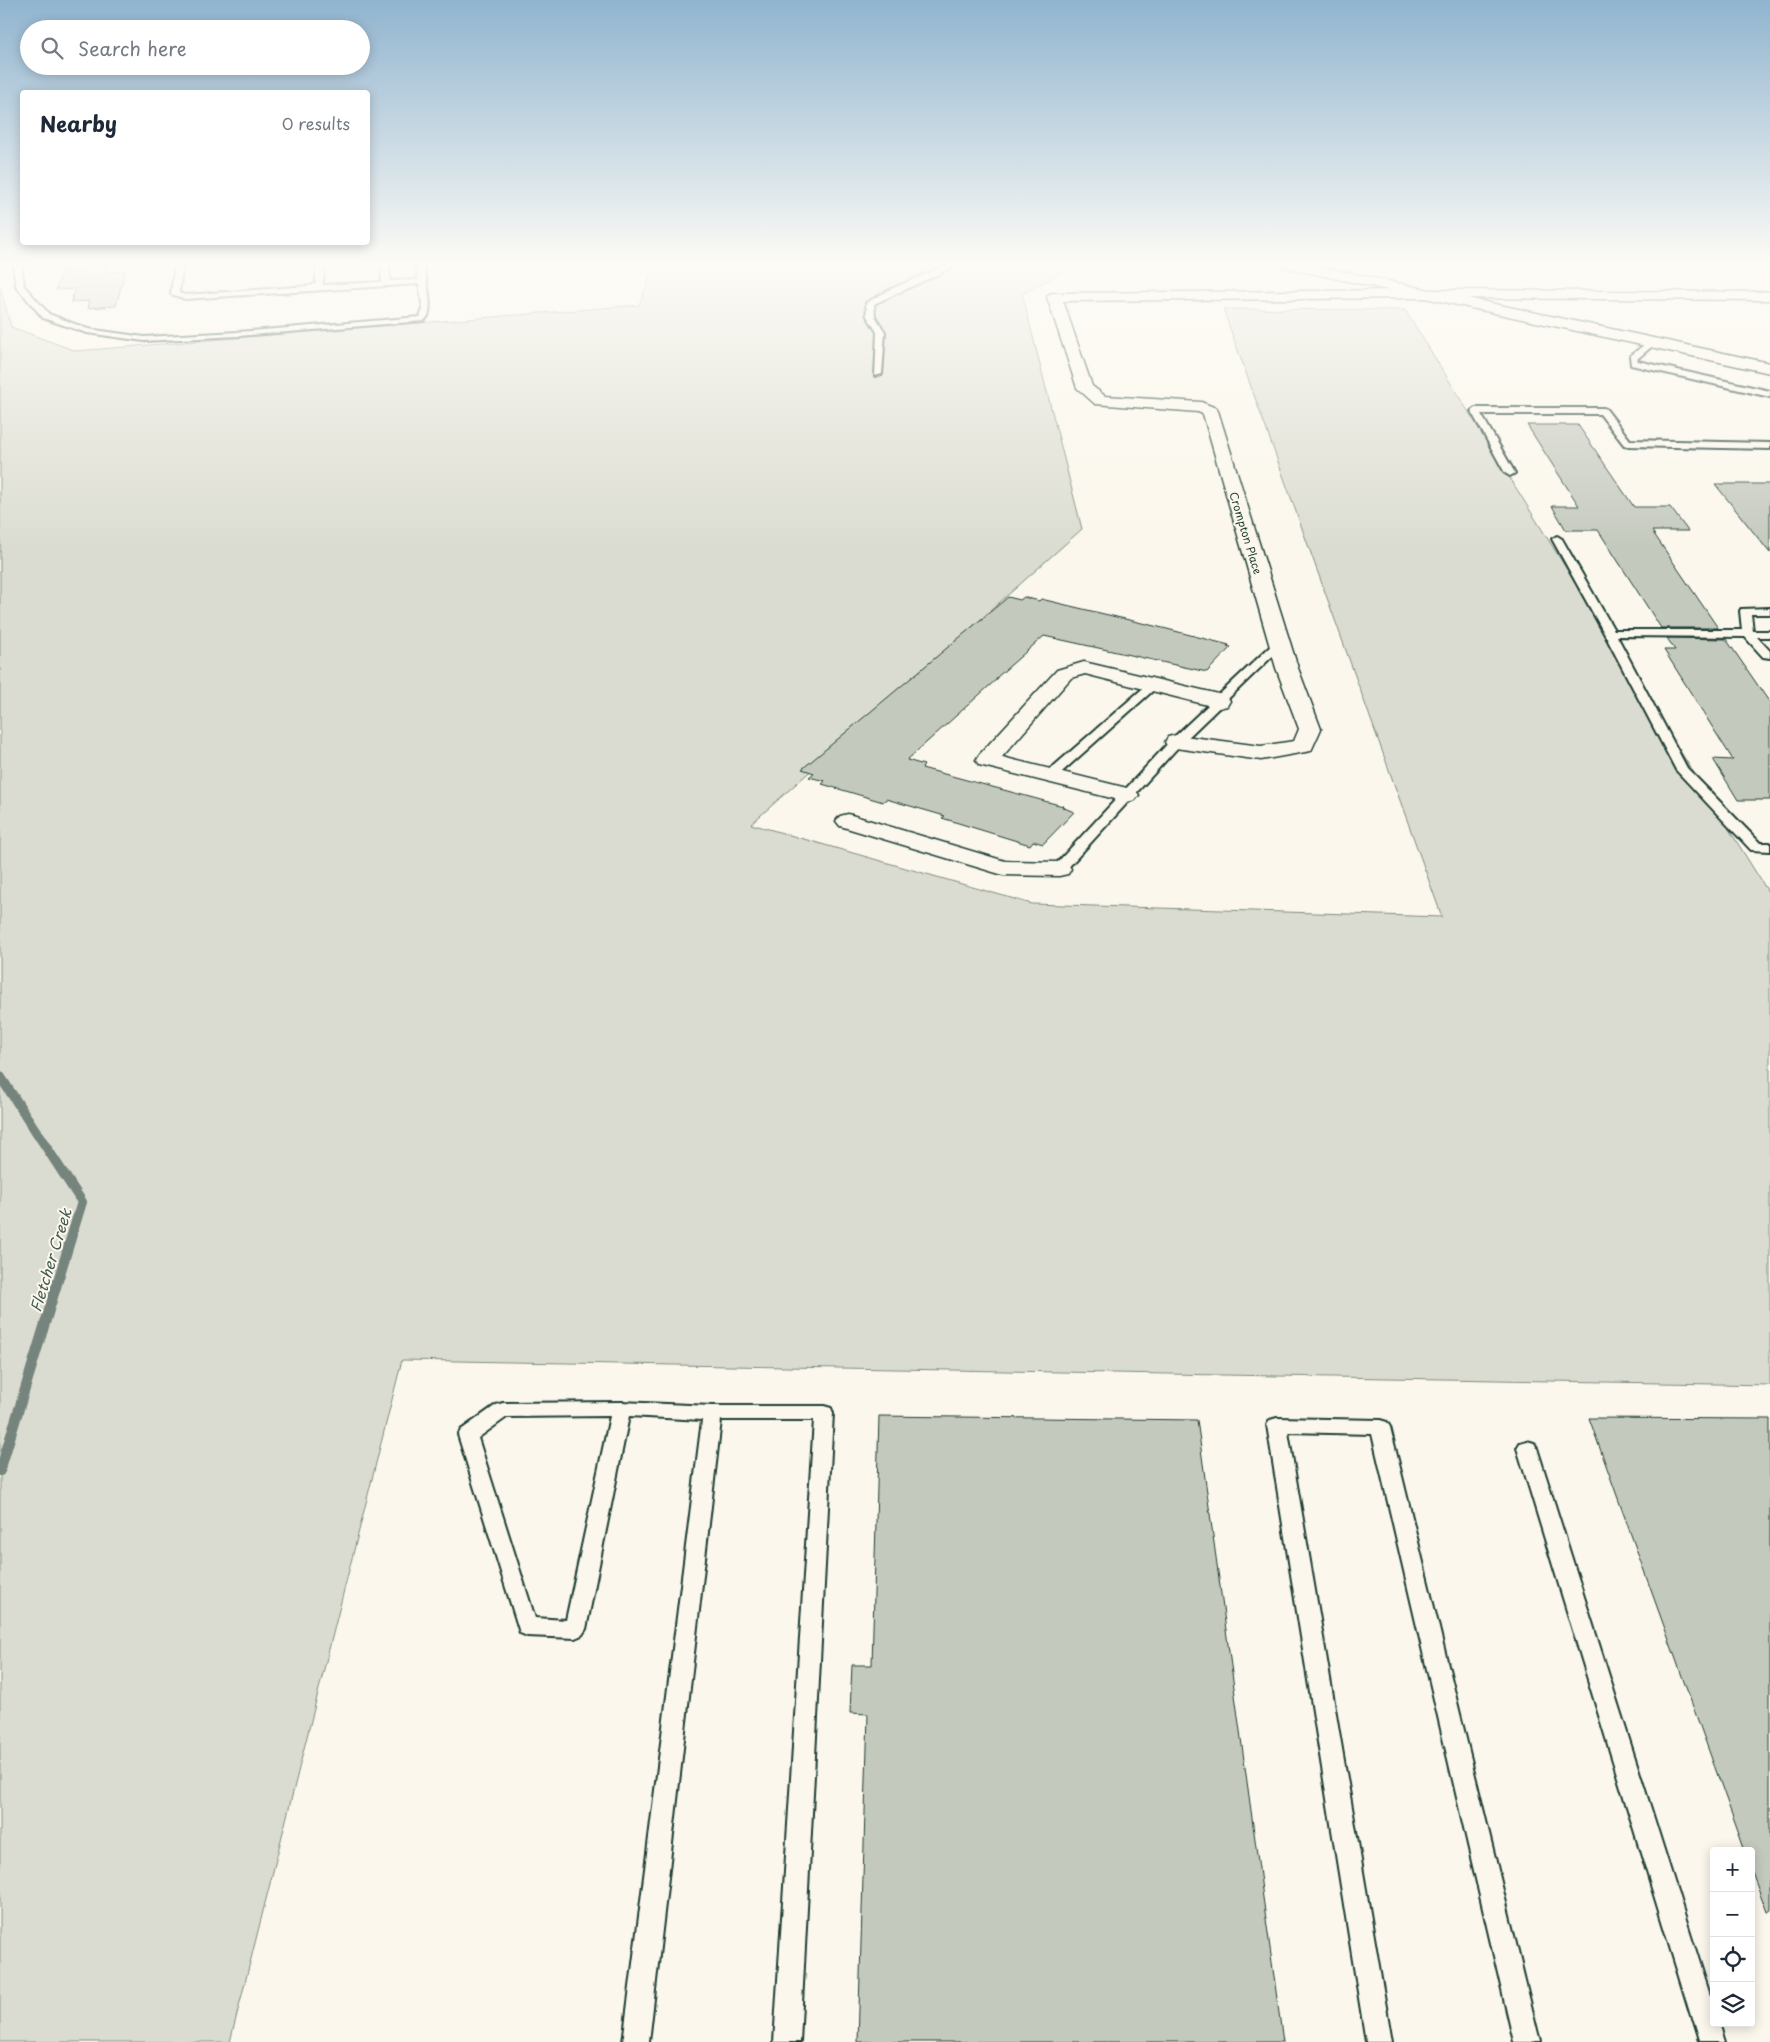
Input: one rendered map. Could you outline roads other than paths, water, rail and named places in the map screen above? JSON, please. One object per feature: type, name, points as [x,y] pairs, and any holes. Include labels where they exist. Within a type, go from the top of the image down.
[{"type":"street","name":"Crompton Place","points":[[1075,358],[1085,388],[1102,401],[1201,407],[1210,412],[1279,644],[1310,729],[1302,746],[1262,753],[1176,742]]},
{"type":"street","points":[[1724,358],[1770,368]]},
{"type":"street","points":[[1127,795],[987,760],[1064,674],[1084,668],[1219,701]]},
{"type":"street","points":[[848,821],[1003,868],[1059,869]]},
{"type":"lane","points":[[878,374],[879,358]]},
{"type":"lane","points":[[1633,358],[1634,362],[1770,394]]},
{"type":"lane","points":[[1510,473],[1475,411],[1603,411],[1627,444],[1770,446]]},
{"type":"lane","points":[[1557,539],[1610,633],[1682,770],[1756,847],[1770,847]]},
{"type":"lane","points":[[1770,611],[1745,611],[1748,634],[1767,654],[1770,654]]},
{"type":"lane","points":[[1610,633],[1770,634]]},
{"type":"lane","points":[[1059,869],[1176,742],[1279,644]]},
{"type":"lane","points":[[1050,776],[1153,685]]},
{"type":"lane","points":[[621,1409],[575,1629],[527,1627],[468,1436],[503,1410],[621,1409],[712,1413],[824,1413],[787,2042]]},
{"type":"lane","points":[[636,2042],[712,1413]]},
{"type":"lane","points":[[1379,2042],[1277,1425],[1380,1427],[1527,2042]]},
{"type":"lane","points":[[1527,1448],[1712,2042]]},
{"type":"waterway","name":"Fletcher Creek","points":[[0,1076],[82,1202],[0,1471]]}]
